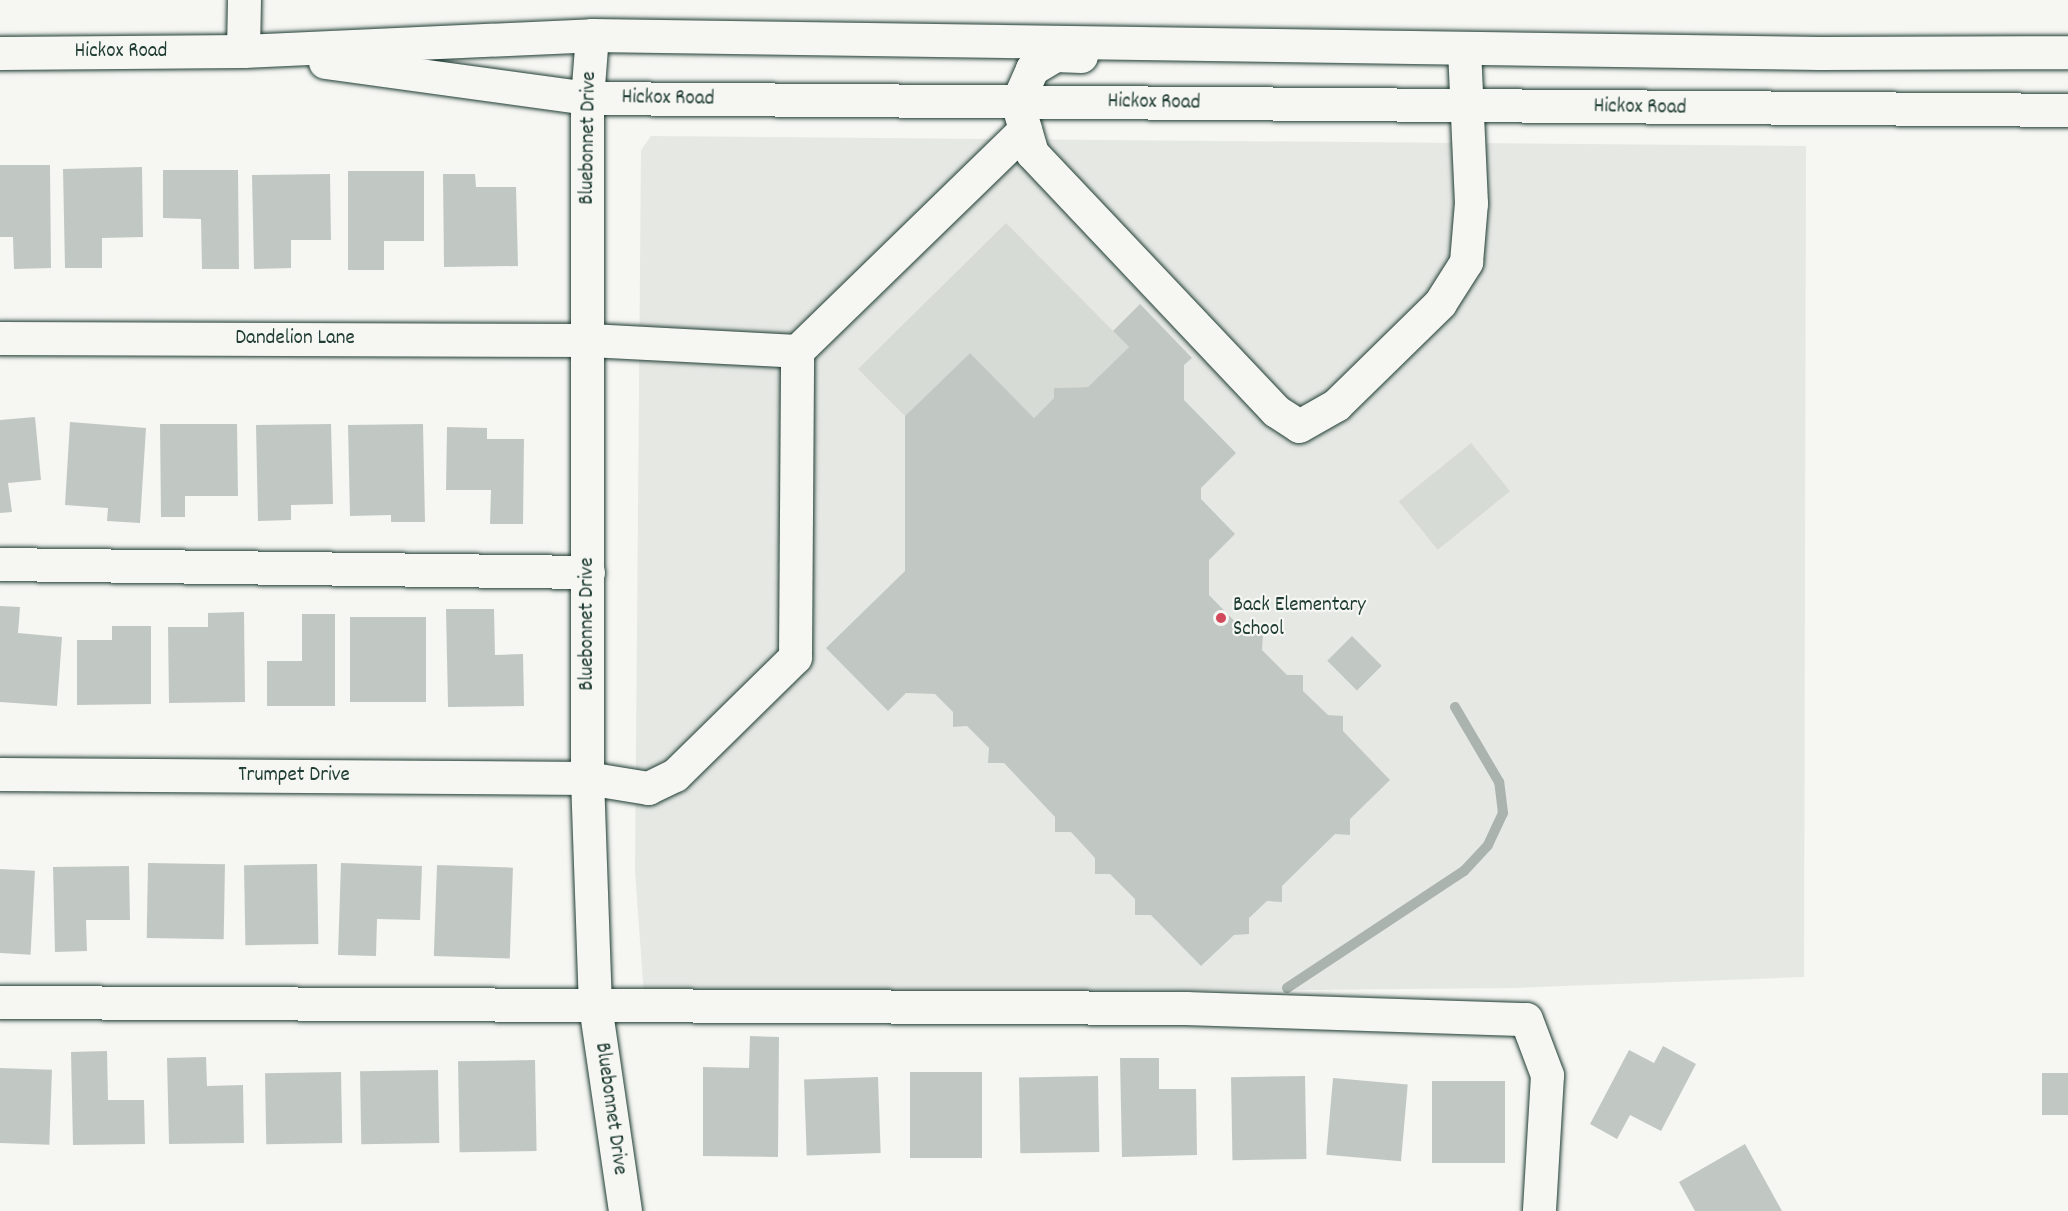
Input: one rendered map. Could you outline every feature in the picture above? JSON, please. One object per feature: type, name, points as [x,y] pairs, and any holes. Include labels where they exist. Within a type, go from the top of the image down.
[{"type":"street","points":[[243,51],[244,0]]},
{"type":"street","name":"Hickox Road","points":[[0,53],[243,51],[592,35],[1464,48],[2068,52]]},
{"type":"street","name":"Bluebonnet Drive","points":[[592,35],[587,98],[589,340],[587,777],[595,1005],[625,1211]]},
{"type":"street","points":[[1379,46],[1354,61],[1055,55],[1032,69],[1021,115],[1032,153],[1276,411],[1299,426],[1336,405],[1440,303],[1466,262],[1471,203],[1464,48]]},
{"type":"street","name":"Hickox Road","points":[[243,51],[587,98],[1021,115],[1466,106],[2068,110]]},
{"type":"street","points":[[797,351],[1021,115]]},
{"type":"street","name":"Dandelion Lane","points":[[0,338],[589,340],[797,351]]},
{"type":"street","name":"Trumpet Drive","points":[[0,774],[587,777],[648,788],[675,775],[795,657],[797,351]]},
{"type":"street","points":[[0,564],[588,572]]},
{"type":"street","points":[[0,1002],[1186,1008],[1526,1019],[1547,1076],[1539,1211]]},
{"type":"shaded area","name":"Back Elementary School","points":[[651,136],[1806,146],[1804,977],[1513,988],[644,996],[635,871],[641,150]]},
{"type":"shaded area","points":[[1006,223],[1129,347],[1088,387],[1054,388],[1054,398],[1034,418],[970,353],[905,416],[858,369]]},
{"type":"shaded area","points":[[1471,443],[1510,491],[1438,550],[1399,502]]},
{"type":"building","points":[[0,165],[50,165],[51,268],[14,269],[13,237],[0,237]]},
{"type":"building","points":[[142,167],[143,237],[102,238],[102,268],[65,268],[63,169]]},
{"type":"building","points":[[163,170],[238,170],[239,269],[202,269],[201,219],[163,218]]},
{"type":"building","points":[[348,171],[424,171],[424,241],[384,241],[384,270],[348,270]]},
{"type":"building","points":[[330,174],[331,240],[291,240],[291,268],[254,269],[252,175]]},
{"type":"building","points":[[443,174],[475,174],[476,187],[516,187],[518,266],[444,267]]},
{"type":"building","points":[[1140,304],[1192,358],[1184,365],[1184,400],[1236,453],[1201,488],[1201,499],[1235,534],[1209,560],[1209,595],[1247,634],[1263,634],[1262,650],[1287,675],[1303,675],[1303,691],[1328,715],[1343,716],[1343,731],[1390,780],[1350,819],[1350,835],[1335,834],[1282,886],[1282,902],[1267,901],[1249,918],[1249,934],[1234,935],[1201,966],[1151,915],[1135,915],[1135,899],[1110,874],[1095,874],[1095,858],[1071,832],[1055,832],[1055,817],[1004,763],[988,763],[989,748],[967,726],[953,727],[953,712],[935,694],[906,693],[888,711],[826,648],[905,571],[905,416],[970,353],[1034,418],[1054,398],[1054,388],[1088,387],[1129,347],[1113,331]]},
{"type":"building","points":[[35,417],[41,480],[8,483],[12,512],[0,513],[0,420]]},
{"type":"building","points":[[70,422],[146,428],[140,523],[107,521],[108,508],[65,505]]},
{"type":"building","points":[[160,424],[237,424],[238,496],[185,496],[185,517],[161,517]]},
{"type":"building","points":[[331,424],[333,504],[291,505],[291,520],[258,521],[256,425]]},
{"type":"building","points":[[423,424],[425,522],[391,522],[391,515],[350,516],[348,425]]},
{"type":"building","points":[[447,427],[487,428],[487,439],[524,439],[523,524],[490,524],[491,490],[446,490]]},
{"type":"building","points":[[0,606],[20,607],[18,633],[62,637],[57,706],[0,702]]},
{"type":"building","points":[[446,609],[494,609],[495,655],[523,654],[524,706],[448,707]]},
{"type":"building","points":[[244,612],[245,702],[169,703],[168,627],[208,627],[208,613]]},
{"type":"building","points":[[302,614],[335,614],[335,706],[267,706],[267,661],[302,661]]},
{"type":"building","points":[[350,617],[426,617],[426,702],[350,702]]},
{"type":"building","points":[[112,626],[151,626],[151,704],[77,705],[77,640],[112,640]]},
{"type":"building","points":[[1352,636],[1382,666],[1357,690],[1327,661]]},
{"type":"building","points":[[148,863],[225,864],[224,939],[147,938]]},
{"type":"building","points":[[341,863],[422,866],[420,920],[377,919],[376,956],[338,955]]},
{"type":"building","points":[[317,864],[318,944],[245,945],[244,865]]},
{"type":"building","points":[[437,865],[513,868],[510,959],[434,956]]},
{"type":"building","points":[[129,866],[130,920],[86,920],[87,951],[55,952],[53,867]]},
{"type":"building","points":[[0,869],[35,871],[31,955],[0,953]]},
{"type":"building","points":[[750,1036],[779,1037],[778,1157],[703,1156],[703,1067],[749,1068]]},
{"type":"building","points":[[1663,1046],[1696,1064],[1661,1131],[1630,1115],[1617,1139],[1590,1124],[1629,1050],[1654,1063]]},
{"type":"building","points":[[107,1051],[108,1100],[144,1100],[145,1144],[73,1145],[71,1052]]},
{"type":"building","points":[[206,1057],[207,1086],[243,1085],[244,1143],[169,1144],[167,1058]]},
{"type":"building","points":[[1120,1058],[1159,1058],[1159,1089],[1196,1089],[1197,1155],[1122,1157]]},
{"type":"building","points":[[535,1060],[537,1151],[460,1152],[458,1061]]},
{"type":"building","points":[[0,1068],[52,1070],[49,1145],[0,1143]]},
{"type":"building","points":[[438,1070],[439,1143],[361,1144],[360,1071]]},
{"type":"building","points":[[341,1072],[342,1143],[266,1144],[265,1073]]},
{"type":"building","points":[[910,1072],[982,1072],[982,1158],[910,1158]]},
{"type":"building","points":[[2042,1073],[2068,1073],[2068,1115],[2042,1115]]},
{"type":"building","points":[[1098,1076],[1099,1152],[1020,1153],[1019,1077]]},
{"type":"building","points":[[1305,1076],[1306,1159],[1232,1160],[1231,1077]]},
{"type":"building","points":[[878,1077],[881,1153],[807,1156],[804,1080]]},
{"type":"building","points":[[1333,1078],[1408,1085],[1401,1161],[1326,1155]]},
{"type":"building","points":[[1432,1081],[1505,1081],[1505,1163],[1432,1163]]},
{"type":"building","points":[[1745,1144],[1782,1211],[1695,1211],[1679,1182]]},
{"type":"waterway","points":[[1287,988],[1464,871],[1488,845],[1503,813],[1499,782],[1455,707]]},
{"type":"place","name":"Back Elementary School","points":[[1221,618]]}]
